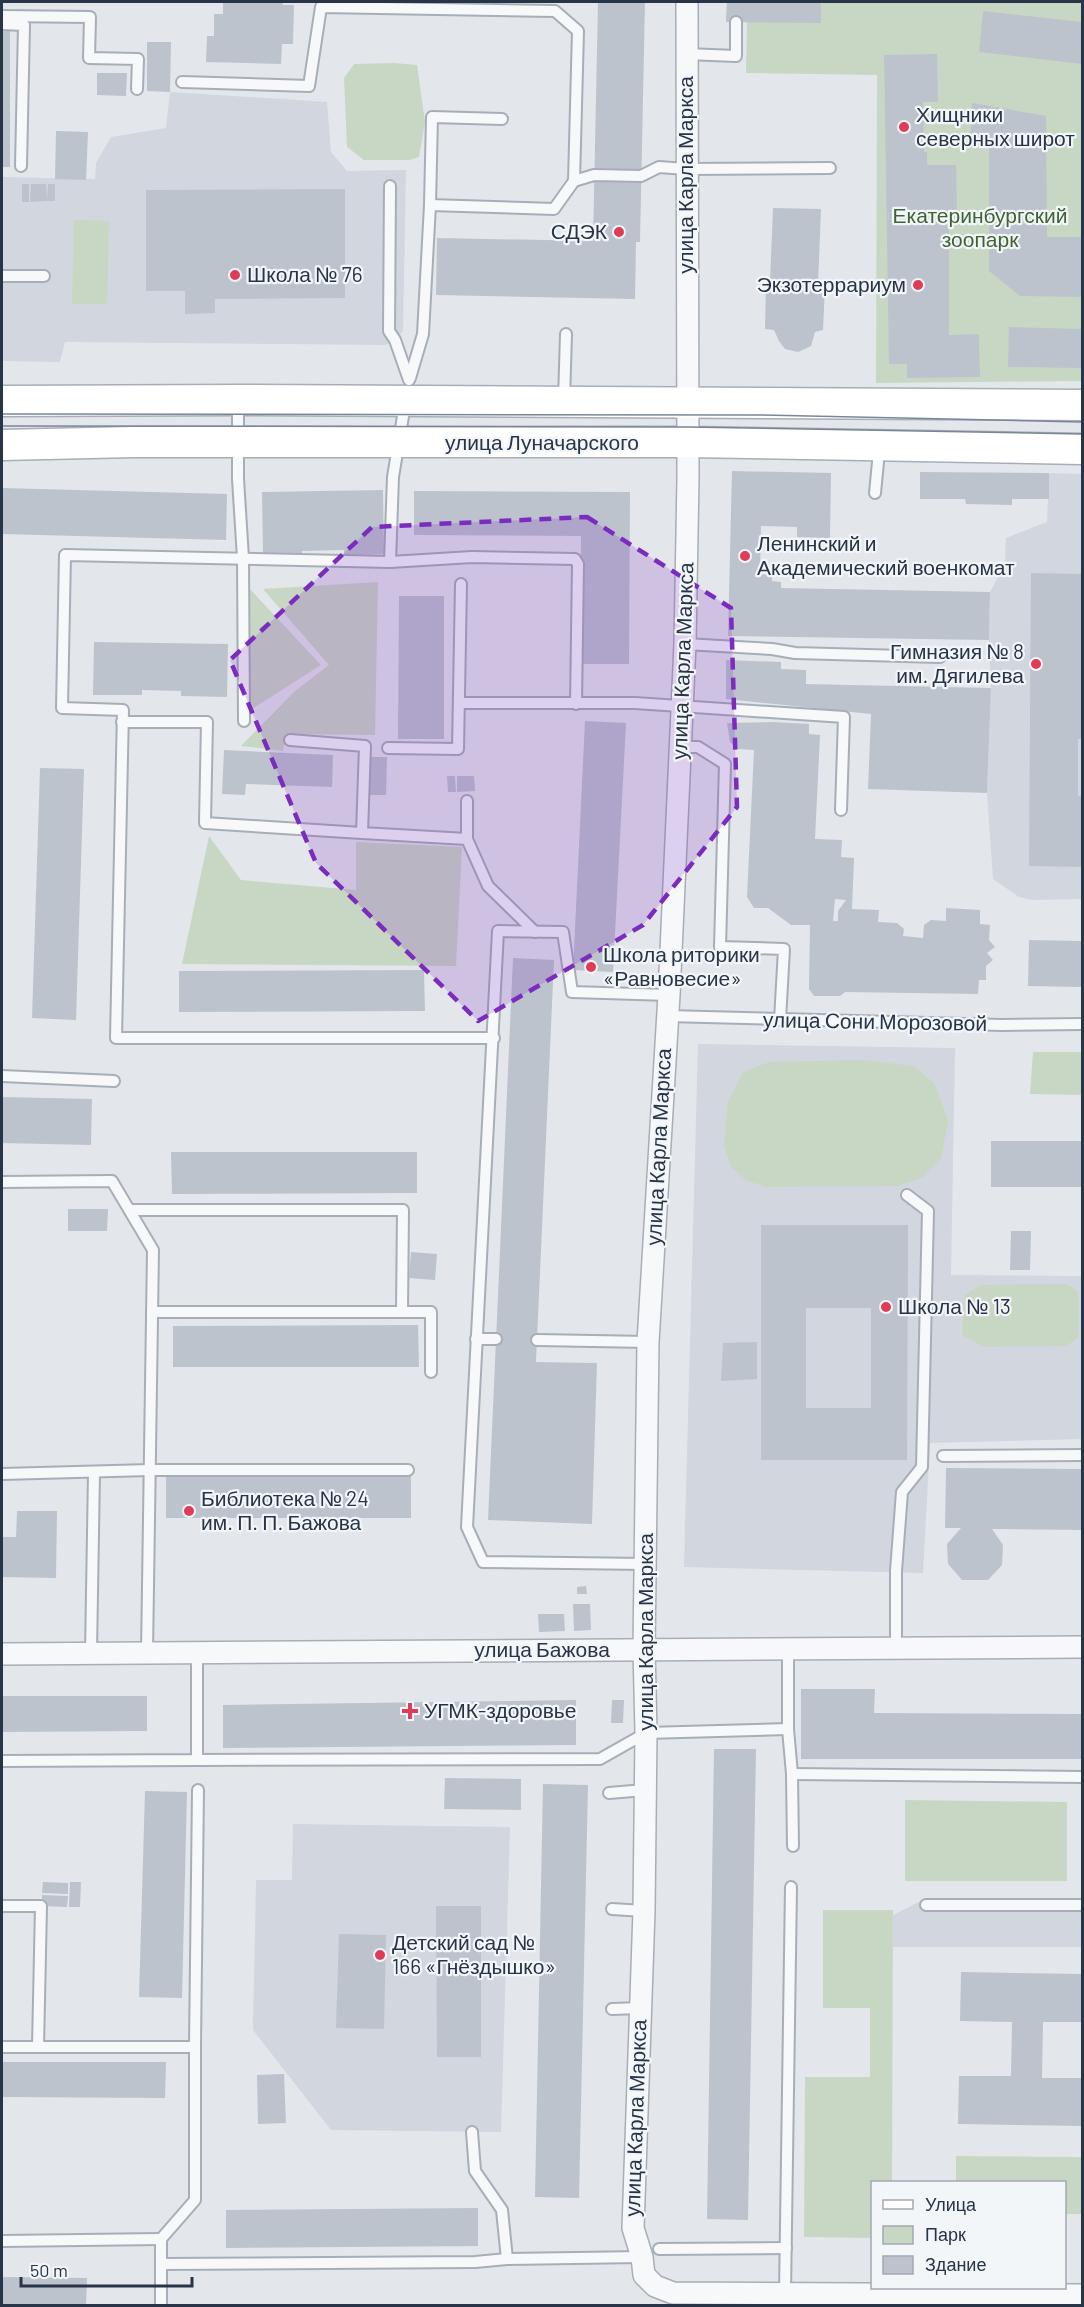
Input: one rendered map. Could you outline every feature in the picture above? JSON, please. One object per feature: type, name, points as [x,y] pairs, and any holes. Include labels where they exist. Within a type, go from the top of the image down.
[{"type":"main road","name":"улица Луначарского","points":[[2,401],[238,400],[408,389],[563,402],[1083,405]]},
{"type":"main road","name":"улица Луначарского","points":[[2,445],[238,442],[687,442],[1083,449]]},
{"type":"street","name":"улица Карла Маркса","points":[[687,2],[685,54],[687,403],[685,644],[669,995],[648,1342],[644,1649],[646,1733],[644,1911],[633,2228],[651,2253],[644,2275],[655,2286],[673,2293],[785,2294]]},
{"type":"street","name":"улица Бажова","points":[[2,1654],[1083,1647]]},
{"type":"street","points":[[785,2294],[1083,2295]]},
{"type":"lane","points":[[182,82],[309,86],[321,7],[360,5],[555,11],[578,32],[574,181],[554,209],[430,206]]},
{"type":"lane","points":[[2,16],[90,17],[89,58],[138,59],[137,89]]},
{"type":"lane","points":[[685,54],[736,56],[736,22]]},
{"type":"lane","points":[[2,24],[24,25],[21,166]]},
{"type":"lane","points":[[390,562],[393,477],[398,442],[408,389],[423,334],[432,117],[502,119]]},
{"type":"lane","points":[[574,181],[594,175],[641,176],[659,167],[686,169],[831,168]]},
{"type":"lane","points":[[390,186],[389,331],[395,340],[408,389]]},
{"type":"lane","points":[[2,276],[44,276]]},
{"type":"lane","points":[[563,402],[566,334]]},
{"type":"lane","points":[[238,400],[238,479],[243,558],[244,721]]},
{"type":"lane","points":[[875,493],[878,462],[876,446]]},
{"type":"lane","points":[[494,1038],[116,1038],[123,710],[62,708],[65,555],[390,562],[472,556],[576,560],[578,564],[576,704]]},
{"type":"lane","points":[[388,748],[458,749],[461,584]]},
{"type":"lane","points":[[685,644],[711,644],[795,653],[940,657]]},
{"type":"lane","points":[[459,703],[635,703],[844,717],[841,810]]},
{"type":"lane","points":[[122,722],[207,722],[205,823],[467,839]]},
{"type":"lane","points":[[290,740],[365,746],[362,832]]},
{"type":"lane","points":[[680,747],[698,747],[725,764],[720,947],[784,949],[780,1020]]},
{"type":"lane","points":[[467,801],[467,839],[488,886],[535,932]]},
{"type":"lane","points":[[646,1564],[483,1562],[467,1527],[498,932],[563,932],[572,992],[669,995]]},
{"type":"lane","name":"улица Сони Морозовой","points":[[667,1016],[1002,1025],[1083,1024]]},
{"type":"lane","points":[[2,1076],[114,1081]]},
{"type":"lane","points":[[2,1182],[112,1181],[153,1250],[147,1653]]},
{"type":"lane","points":[[896,1648],[896,1571],[902,1492],[922,1467],[928,1211],[907,1195]]},
{"type":"lane","points":[[130,1210],[403,1210],[402,1312]]},
{"type":"lane","points":[[152,1312],[431,1312],[431,1372]]},
{"type":"lane","points":[[476,1339],[496,1340]]},
{"type":"lane","points":[[537,1340],[648,1342]]},
{"type":"lane","points":[[943,1455],[1083,1455]]},
{"type":"lane","points":[[2,1474],[150,1470],[408,1470]]},
{"type":"lane","points":[[91,1653],[94,1473]]},
{"type":"lane","points":[[788,1648],[792,1846]]},
{"type":"lane","points":[[197,1653],[197,1760]]},
{"type":"lane","points":[[2,1761],[600,1759],[646,1733],[788,1730]]},
{"type":"lane","points":[[792,1774],[1083,1777]]},
{"type":"lane","points":[[162,2306],[161,2239],[195,2200],[198,1790]]},
{"type":"lane","points":[[609,1793],[645,1790]]},
{"type":"lane","points":[[785,2294],[791,1887]]},
{"type":"lane","points":[[926,1905],[1083,1905]]},
{"type":"lane","points":[[2,1906],[41,1906],[38,2047]]},
{"type":"lane","points":[[612,1910],[644,1911]]},
{"type":"lane","points":[[612,2009],[640,2008]]},
{"type":"lane","points":[[2,2047],[195,2047]]},
{"type":"lane","points":[[472,2132],[475,2171],[502,2210],[507,2259]]},
{"type":"lane","points":[[2,2241],[161,2239]]},
{"type":"lane","points":[[161,2264],[475,2262],[786,2248]]},
{"type":"highlighted area","points":[[587,517],[731,608],[737,807],[643,925],[478,1021],[316,863],[230,660],[372,527]]},
{"type":"shaded area","name":"Школа № 76","points":[[170,92],[327,102],[331,152],[347,171],[406,170],[403,331],[395,340],[386,345],[65,342],[60,362],[2,361],[2,177],[95,179],[96,163],[111,137],[166,128]]},
{"type":"shaded area","name":"Гимназия № 8 им. Дягилева","points":[[1049,473],[1082,474],[1082,899],[1032,900],[1019,897],[993,879],[987,793],[991,688],[990,592],[1005,564],[1006,538],[1047,522]]},
{"type":"shaded area","name":"Школа № 13","points":[[698,1044],[955,1048],[951,1275],[1082,1276],[1082,1439],[930,1443],[923,1573],[684,1567]]},
{"type":"shaded area","name":"Детский сад № 166 «Гнёздышко»","points":[[293,1824],[510,1827],[501,2132],[331,2130],[253,2030],[256,1880],[292,1880]]},
{"type":"shaded area","points":[[925,1899],[1082,1899],[1082,1947],[893,1947],[893,1915]]},
{"type":"green space","name":"Екатеринбургский зоопарк","points":[[727,2],[1082,2],[1082,381],[876,383],[877,75],[746,73],[747,22],[726,22]]},
{"type":"green space","points":[[354,64],[417,65],[425,122],[419,157],[410,160],[364,160],[347,147],[344,78]]},
{"type":"green space","points":[[74,220],[109,221],[107,304],[72,304]]},
{"type":"green space","points":[[378,582],[375,735],[286,734],[283,751],[241,746],[295,691],[329,665],[263,589]]},
{"type":"green space","points":[[248,587],[321,665],[249,711]]},
{"type":"green space","points":[[209,836],[241,880],[356,890],[356,842],[462,847],[456,966],[182,964]]},
{"type":"green space","points":[[1033,1052],[1082,1052],[1082,1095],[1030,1094]]},
{"type":"green space","points":[[862,1060],[914,1066],[935,1084],[948,1121],[941,1159],[923,1177],[898,1186],[767,1187],[747,1181],[731,1167],[724,1145],[728,1102],[743,1072],[769,1062]]},
{"type":"green space","points":[[1067,1284],[1078,1292],[1079,1337],[1066,1346],[984,1347],[962,1335],[965,1295],[981,1285]]},
{"type":"green space","points":[[905,1800],[1067,1802],[1067,1881],[905,1881]]},
{"type":"green space","points":[[823,1910],[893,1910],[892,2181],[871,2181],[871,2238],[804,2237],[805,2077],[870,2077],[870,2008],[823,2008]]},
{"type":"green space","points":[[956,2156],[1082,2157],[1082,2214],[1066,2214],[1066,2181],[956,2181]]},
{"type":"building","points":[[223,2],[282,2],[283,5],[294,5],[293,44],[282,44],[281,64],[206,62],[207,36],[214,36],[214,14],[223,14]]},
{"type":"building","points":[[598,2],[645,2],[640,242],[636,242],[635,299],[436,295],[437,238],[593,241]]},
{"type":"building","points":[[727,2],[821,2],[821,23],[726,22]]},
{"type":"building","points":[[983,11],[1082,22],[1082,64],[979,52]]},
{"type":"building","points":[[2,31],[10,31],[10,167],[2,167]]},
{"type":"building","points":[[147,42],[171,42],[170,92],[147,91]]},
{"type":"building","points":[[937,54],[938,102],[923,102],[924,152],[927,152],[927,165],[956,165],[957,223],[949,223],[949,335],[979,334],[980,377],[907,378],[907,364],[889,364],[884,55]]},
{"type":"building","points":[[97,73],[127,73],[126,96],[97,95]]},
{"type":"building","points":[[972,103],[1046,116],[1047,237],[1082,237],[1082,297],[1020,296],[989,271],[989,147],[970,144]]},
{"type":"building","points":[[56,131],[88,132],[86,180],[55,179]]},
{"type":"building","points":[[22,184],[29,184],[29,202],[22,202]]},
{"type":"building","points":[[31,184],[46,184],[47,201],[30,202]]},
{"type":"building","points":[[48,184],[55,184],[55,201],[47,201]]},
{"type":"building","points":[[345,189],[345,298],[215,299],[215,313],[185,314],[185,291],[146,291],[146,190]]},
{"type":"building","points":[[773,208],[821,209],[818,286],[825,286],[823,330],[815,332],[811,346],[798,352],[785,349],[774,330],[765,329],[766,282],[770,281]]},
{"type":"building","points":[[1009,327],[1082,329],[1082,368],[1008,367]]},
{"type":"building","points":[[732,471],[831,473],[830,538],[797,537],[797,527],[761,526],[760,574],[772,575],[772,581],[781,582],[781,588],[990,592],[989,640],[728,636]]},
{"type":"building","points":[[920,472],[1049,473],[1049,499],[1012,499],[1012,505],[966,504],[965,499],[920,499]]},
{"type":"building","points":[[2,488],[227,494],[226,540],[2,534]]},
{"type":"building","points":[[383,490],[384,554],[344,555],[344,550],[302,551],[302,556],[263,556],[262,492]]},
{"type":"building","points":[[414,491],[630,492],[629,664],[580,664],[581,536],[414,535]]},
{"type":"building","points":[[1031,573],[1082,574],[1082,739],[1078,739],[1078,796],[1082,796],[1082,867],[1029,866]]},
{"type":"building","points":[[399,596],[444,596],[444,739],[398,739]]},
{"type":"building","points":[[94,642],[228,644],[227,697],[181,696],[181,691],[142,690],[142,695],[93,695]]},
{"type":"building","points":[[726,660],[781,662],[781,669],[806,670],[806,684],[991,688],[987,793],[868,789],[871,714],[726,699]]},
{"type":"building","points":[[585,721],[626,723],[613,972],[573,970]]},
{"type":"building","points":[[727,723],[809,724],[809,734],[820,735],[815,839],[842,840],[841,857],[854,858],[852,909],[879,910],[878,922],[897,923],[904,929],[903,936],[923,938],[924,925],[931,920],[946,921],[946,908],[980,910],[980,924],[990,925],[989,940],[995,947],[987,953],[993,960],[986,966],[986,980],[979,980],[978,994],[845,992],[840,996],[814,996],[809,989],[810,925],[791,925],[768,908],[754,908],[747,897],[754,750],[737,749],[730,742]],"holes":[[[835,899],[846,900],[838,911],[838,921],[833,921]]]},
{"type":"building","points":[[224,750],[333,755],[332,787],[246,784],[245,795],[222,794]]},
{"type":"building","points":[[368,757],[387,757],[386,795],[367,795]]},
{"type":"building","points":[[40,768],[84,769],[76,1020],[32,1018]]},
{"type":"building","points":[[447,776],[455,776],[456,792],[448,792]]},
{"type":"building","points":[[457,776],[474,776],[475,791],[457,792]]},
{"type":"building","points":[[1029,940],[1082,941],[1082,987],[1028,986]]},
{"type":"building","points":[[513,958],[554,960],[536,1362],[597,1363],[592,1524],[488,1520]]},
{"type":"building","points":[[424,970],[425,1011],[179,1012],[179,971]]},
{"type":"building","points":[[2,1097],[92,1099],[91,1145],[2,1143]]},
{"type":"building","points":[[991,1141],[1082,1141],[1082,1187],[991,1187]]},
{"type":"building","points":[[171,1152],[417,1152],[417,1193],[172,1194]]},
{"type":"building","points":[[68,1209],[108,1209],[107,1231],[68,1231]]},
{"type":"building","points":[[761,1225],[908,1225],[907,1460],[761,1460]],"holes":[[[806,1308],[871,1308],[871,1408],[806,1408]]]},
{"type":"building","points":[[1011,1231],[1031,1231],[1030,1270],[1010,1270]]},
{"type":"building","points":[[411,1252],[437,1254],[435,1280],[409,1278]]},
{"type":"building","points":[[418,1325],[419,1367],[173,1367],[173,1326]]},
{"type":"building","points":[[757,1342],[757,1379],[721,1381],[723,1343]]},
{"type":"building","points":[[946,1468],[1082,1469],[1082,1530],[992,1529],[1003,1545],[1002,1565],[988,1580],[962,1580],[948,1564],[947,1544],[961,1528],[945,1528]]},
{"type":"building","points":[[411,1476],[411,1518],[166,1518],[166,1477]]},
{"type":"building","points":[[17,1511],[57,1511],[56,1578],[2,1577],[2,1537],[16,1537]]},
{"type":"building","points":[[586,1586],[587,1594],[577,1594],[577,1587]]},
{"type":"building","points":[[573,1604],[590,1604],[591,1630],[574,1631]]},
{"type":"building","points":[[538,1614],[564,1614],[565,1631],[539,1632]]},
{"type":"building","points":[[801,1689],[875,1689],[874,1713],[1082,1714],[1082,1759],[801,1759]]},
{"type":"building","points":[[2,1696],[147,1696],[147,1731],[2,1732]]},
{"type":"building","points":[[576,1700],[576,1745],[223,1748],[223,1705]]},
{"type":"building","points":[[612,1700],[624,1700],[623,1723],[611,1723]]},
{"type":"building","points":[[714,1749],[756,1749],[748,2220],[707,2219]]},
{"type":"building","points":[[445,1778],[521,1779],[521,1810],[444,1809]]},
{"type":"building","points":[[543,1784],[588,1785],[579,2198],[535,2197]]},
{"type":"building","points":[[145,1791],[187,1792],[182,1998],[139,1997]]},
{"type":"building","points":[[43,1882],[68,1883],[68,1894],[42,1893]]},
{"type":"building","points":[[70,1882],[81,1882],[80,1907],[69,1907]]},
{"type":"building","points":[[42,1895],[68,1896],[67,1907],[42,1906]]},
{"type":"building","points":[[436,1906],[481,1906],[481,2057],[437,2057]]},
{"type":"building","points":[[339,1934],[386,1935],[384,2029],[336,2028]]},
{"type":"building","points":[[961,1972],[1082,1974],[1082,2022],[1043,2022],[1042,2078],[1082,2078],[1082,2126],[958,2124],[959,2076],[1011,2076],[1012,2022],[960,2021]]},
{"type":"building","points":[[2,2062],[166,2062],[165,2098],[2,2097]]},
{"type":"building","points":[[284,2074],[286,2123],[258,2124],[257,2075]]},
{"type":"building","points":[[478,2208],[478,2246],[226,2248],[226,2210]]},
{"type":"building","points":[[2,2277],[87,2278],[86,2306],[2,2306]]},
{"type":"tram line","points":[[2,414],[761,415],[1082,422]]},
{"type":"tram line","points":[[2,426],[687,427],[1082,434]]},
{"type":"place","name":"Хищники северных широт","points":[[904,127]]},
{"type":"place","name":"СДЭК","points":[[619,232]]},
{"type":"place","name":"Школа № 76","points":[[235,275]]},
{"type":"place","name":"Экзотеррариум","points":[[918,285]]},
{"type":"place","name":"Ленинский и Академический военкомат","points":[[745,556]]},
{"type":"place","name":"Гимназия № 8 им. Дягилева","points":[[1036,664]]},
{"type":"place","name":"Школа риторики «Равновесие»","points":[[591,967]]},
{"type":"place","name":"Школа № 13","points":[[886,1307]]},
{"type":"place","name":"Библиотека № 24 им. П. П. Бажова","points":[[189,1511]]},
{"type":"place","name":"УГМК-здоровье","points":[[410,1711]]},
{"type":"place","name":"Детский сад № 166 «Гнёздышко»","points":[[380,1955]]}]
